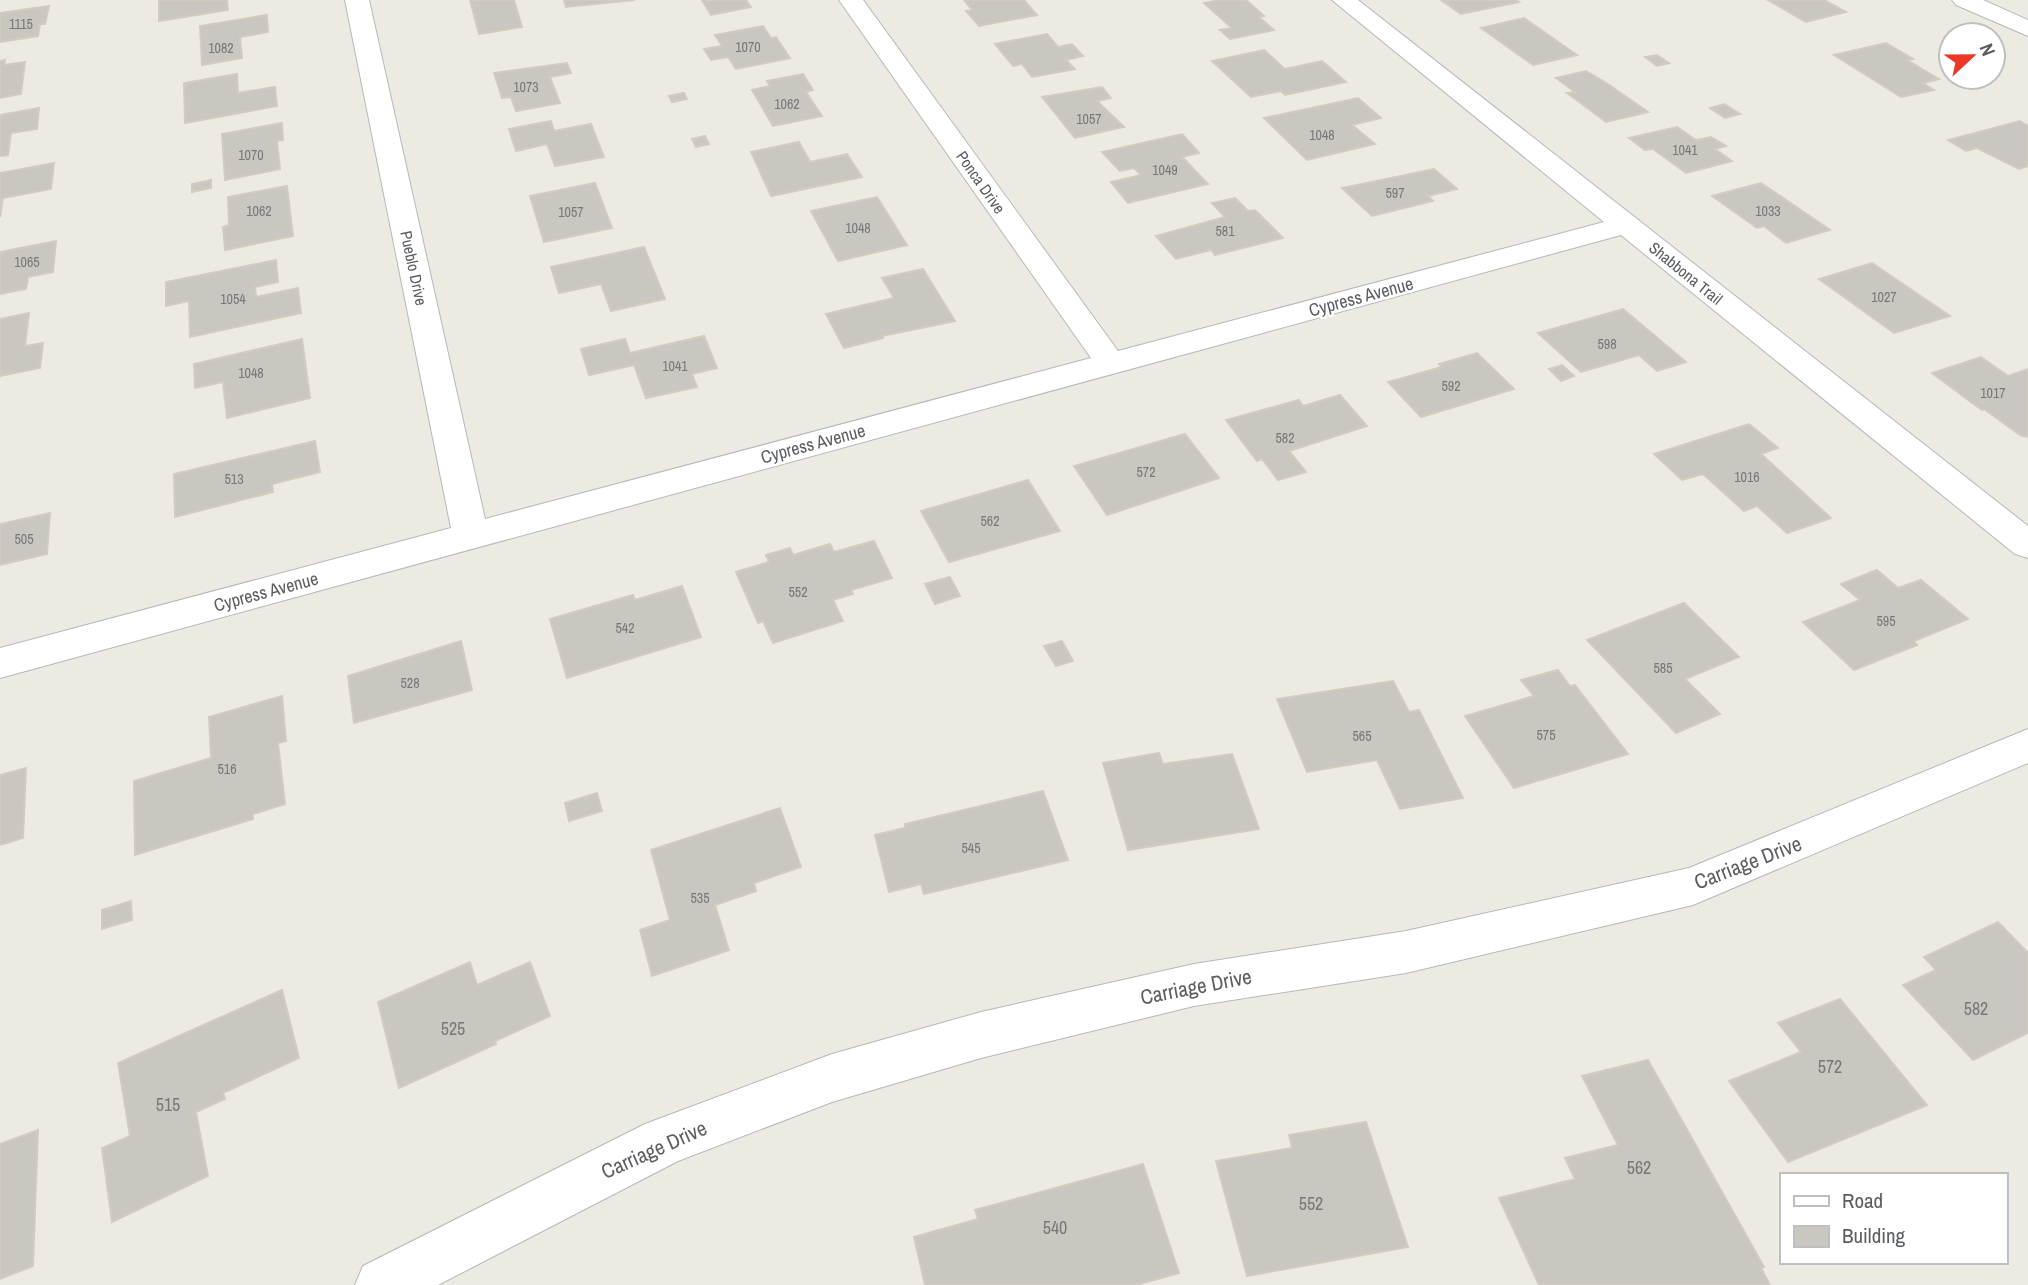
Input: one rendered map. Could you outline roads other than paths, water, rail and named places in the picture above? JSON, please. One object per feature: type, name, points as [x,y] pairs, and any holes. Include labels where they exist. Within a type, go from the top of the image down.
[{"type":"street","name":"Pueblo Drive","points":[[357,0],[471,536]]},
{"type":"street","name":"Ponca Drive","points":[[851,0],[1111,364]]},
{"type":"street","name":"Shabbona Trail","points":[[1344,0],[2028,545]]},
{"type":"street","points":[[1964,0],[2028,29]]},
{"type":"street","name":"Cypress Avenue","points":[[0,663],[1626,225]]},
{"type":"street","name":"Carriage Drive","points":[[382,1285],[663,1142],[832,1078],[981,1035],[1194,985],[1406,952],[1693,886],[2028,745]]}]
